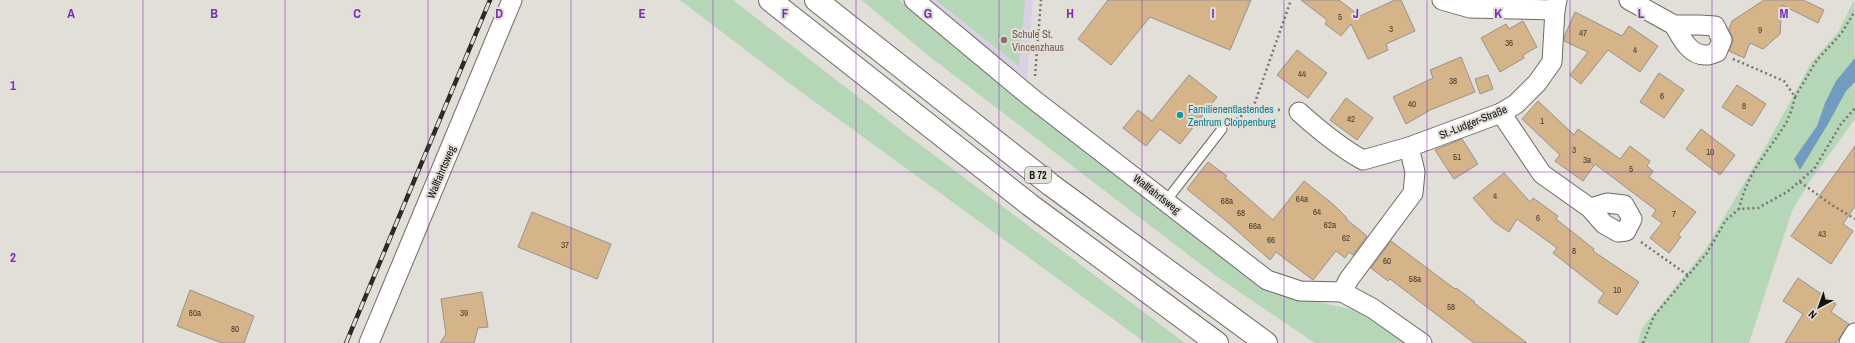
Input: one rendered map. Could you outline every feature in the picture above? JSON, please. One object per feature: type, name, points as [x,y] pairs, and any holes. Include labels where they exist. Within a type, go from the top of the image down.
[{"type":"highway","name":"B 72","points":[[770,0],[1030,206],[1217,343]]},
{"type":"highway","name":"B 72","points":[[816,0],[1051,186],[1266,343]]},
{"type":"street","name":"Wallfahrtsweg","points":[[369,343],[512,0]]},
{"type":"street","name":"Wallfahrtsweg","points":[[914,0],[1033,99],[1267,280],[1300,291],[1342,292],[1372,308],[1422,343]]},
{"type":"street","points":[[1442,0],[1470,8],[1556,5]]},
{"type":"street","points":[[1629,0],[1674,25],[1715,26],[1722,40],[1717,52],[1705,56],[1693,51],[1683,41],[1674,25]]},
{"type":"street","name":"St.-Ludger-Straße","points":[[1299,112],[1347,151],[1363,160],[1409,147],[1501,113],[1516,104],[1537,83],[1552,62],[1556,5]]},
{"type":"street","points":[[1501,113],[1542,174],[1590,208],[1604,224],[1618,232],[1626,231],[1632,219],[1624,205],[1607,203],[1590,208]]},
{"type":"street","points":[[1342,292],[1349,279],[1413,193],[1415,172],[1409,147]]},
{"type":"street","points":[[1849,343],[1855,333]]},
{"type":"lane","points":[[1166,201],[1222,129]]},
{"type":"path","points":[[1033,99],[1041,0]]},
{"type":"path","points":[[1222,129],[1253,108],[1291,0]]},
{"type":"path","points":[[1739,209],[1743,191],[1751,174],[1787,122],[1796,97],[1817,60],[1841,34],[1855,11]]},
{"type":"path","points":[[1717,52],[1784,81],[1796,97]]},
{"type":"path","points":[[1253,108],[1299,112]]},
{"type":"path","points":[[1643,343],[1654,316],[1707,253],[1726,220],[1739,209],[1758,208],[1787,192],[1800,182],[1814,169],[1842,124],[1855,108]]},
{"type":"path","points":[[1800,182],[1832,205],[1855,219]]},
{"type":"path","points":[[1626,231],[1689,276]]},
{"type":"shaded area","name":"Schule St. Vincenzhaus","points":[[929,0],[1033,0],[1027,79]]},
{"type":"green space","points":[[680,0],[733,0],[906,134],[1185,343],[1146,343],[789,83]]},
{"type":"green space","points":[[861,0],[899,0],[1033,110],[1276,293],[1355,310],[1405,343],[1315,343],[1216,276],[934,60]]},
{"type":"green space","name":"Schule St. Vincenzhaus","points":[[936,0],[1025,0],[1019,66]]},
{"type":"green space","points":[[1854,0],[1855,119],[1808,184],[1792,211],[1749,343],[1638,343],[1642,328],[1705,250],[1771,137],[1811,63],[1838,32]]},
{"type":"water","points":[[1855,58],[1855,82],[1846,91],[1800,170],[1794,159],[1817,126],[1825,103],[1836,81]]},
{"type":"building","points":[[1108,0],[1251,0],[1230,50],[1150,17],[1111,65],[1078,39]]},
{"type":"building","points":[[1301,0],[1339,0],[1360,16],[1395,0],[1401,0],[1415,31],[1386,44],[1388,50],[1368,59],[1351,24],[1341,36],[1325,24],[1327,20]]},
{"type":"building","points":[[1764,0],[1803,0],[1824,10],[1818,23],[1782,5],[1780,34],[1763,49],[1750,43],[1744,58],[1729,51],[1733,40],[1729,29],[1732,21]]},
{"type":"building","points":[[1575,12],[1622,36],[1629,26],[1658,46],[1640,72],[1608,50],[1581,84],[1570,75],[1588,52],[1564,41]]},
{"type":"building","points":[[1523,21],[1537,47],[1523,55],[1524,58],[1500,72],[1481,38],[1506,24],[1509,29]]},
{"type":"building","points":[[1297,50],[1327,73],[1308,98],[1277,75]]},
{"type":"building","points":[[1461,57],[1475,92],[1430,110],[1406,124],[1393,97],[1433,78],[1430,70]]},
{"type":"building","points":[[1659,73],[1684,90],[1664,118],[1640,102]]},
{"type":"building","name":"Familienentlastendes Zentrum Cloppenburg","points":[[1189,75],[1217,97],[1180,144],[1160,129],[1146,146],[1123,128],[1138,110],[1152,121]]},
{"type":"building","points":[[1488,75],[1493,89],[1480,94],[1475,79]]},
{"type":"building","points":[[1737,85],[1766,104],[1752,126],[1722,107]]},
{"type":"building","points":[[1346,98],[1373,118],[1357,140],[1330,120]]},
{"type":"building","points":[[1538,101],[1574,135],[1578,129],[1620,159],[1630,146],[1650,161],[1647,166],[1653,171],[1649,177],[1696,212],[1678,235],[1681,237],[1669,253],[1650,238],[1662,223],[1652,216],[1656,210],[1595,164],[1583,181],[1555,161],[1560,155],[1522,119]]},
{"type":"building","points":[[1701,129],[1735,155],[1720,175],[1686,149]]},
{"type":"building","points":[[1462,139],[1478,164],[1454,179],[1435,150]]},
{"type":"building","points":[[1855,146],[1855,206],[1843,224],[1853,231],[1831,264],[1791,236]]},
{"type":"building","points":[[1208,162],[1227,176],[1225,178],[1273,220],[1304,181],[1334,205],[1347,218],[1346,219],[1367,236],[1353,255],[1349,252],[1345,258],[1336,251],[1313,280],[1276,252],[1270,260],[1224,219],[1187,189]]},
{"type":"building","points":[[1504,173],[1530,202],[1533,198],[1558,216],[1556,219],[1594,249],[1593,251],[1639,282],[1617,315],[1598,302],[1604,293],[1553,253],[1557,248],[1517,219],[1509,232],[1494,222],[1473,198]]},
{"type":"building","points":[[532,212],[611,244],[597,279],[518,247]]},
{"type":"building","points":[[1391,241],[1455,289],[1456,288],[1475,302],[1474,303],[1527,343],[1474,343],[1390,279],[1388,281],[1371,268]]},
{"type":"building","points":[[1798,278],[1836,304],[1831,312],[1849,324],[1836,343],[1785,343],[1803,314],[1783,301]]},
{"type":"building","points":[[190,290],[254,316],[244,343],[222,343],[177,326]]},
{"type":"building","points":[[482,292],[488,327],[478,328],[474,343],[440,343],[446,334],[441,299]]},
{"type":"railway","points":[[346,343],[490,0]]},
{"type":"place","name":"Schule St. Vincenzhaus","points":[[1004,40]]},
{"type":"place","name":"Familienentlastendes Zentrum Cloppenburg","points":[[1180,115]]}]
